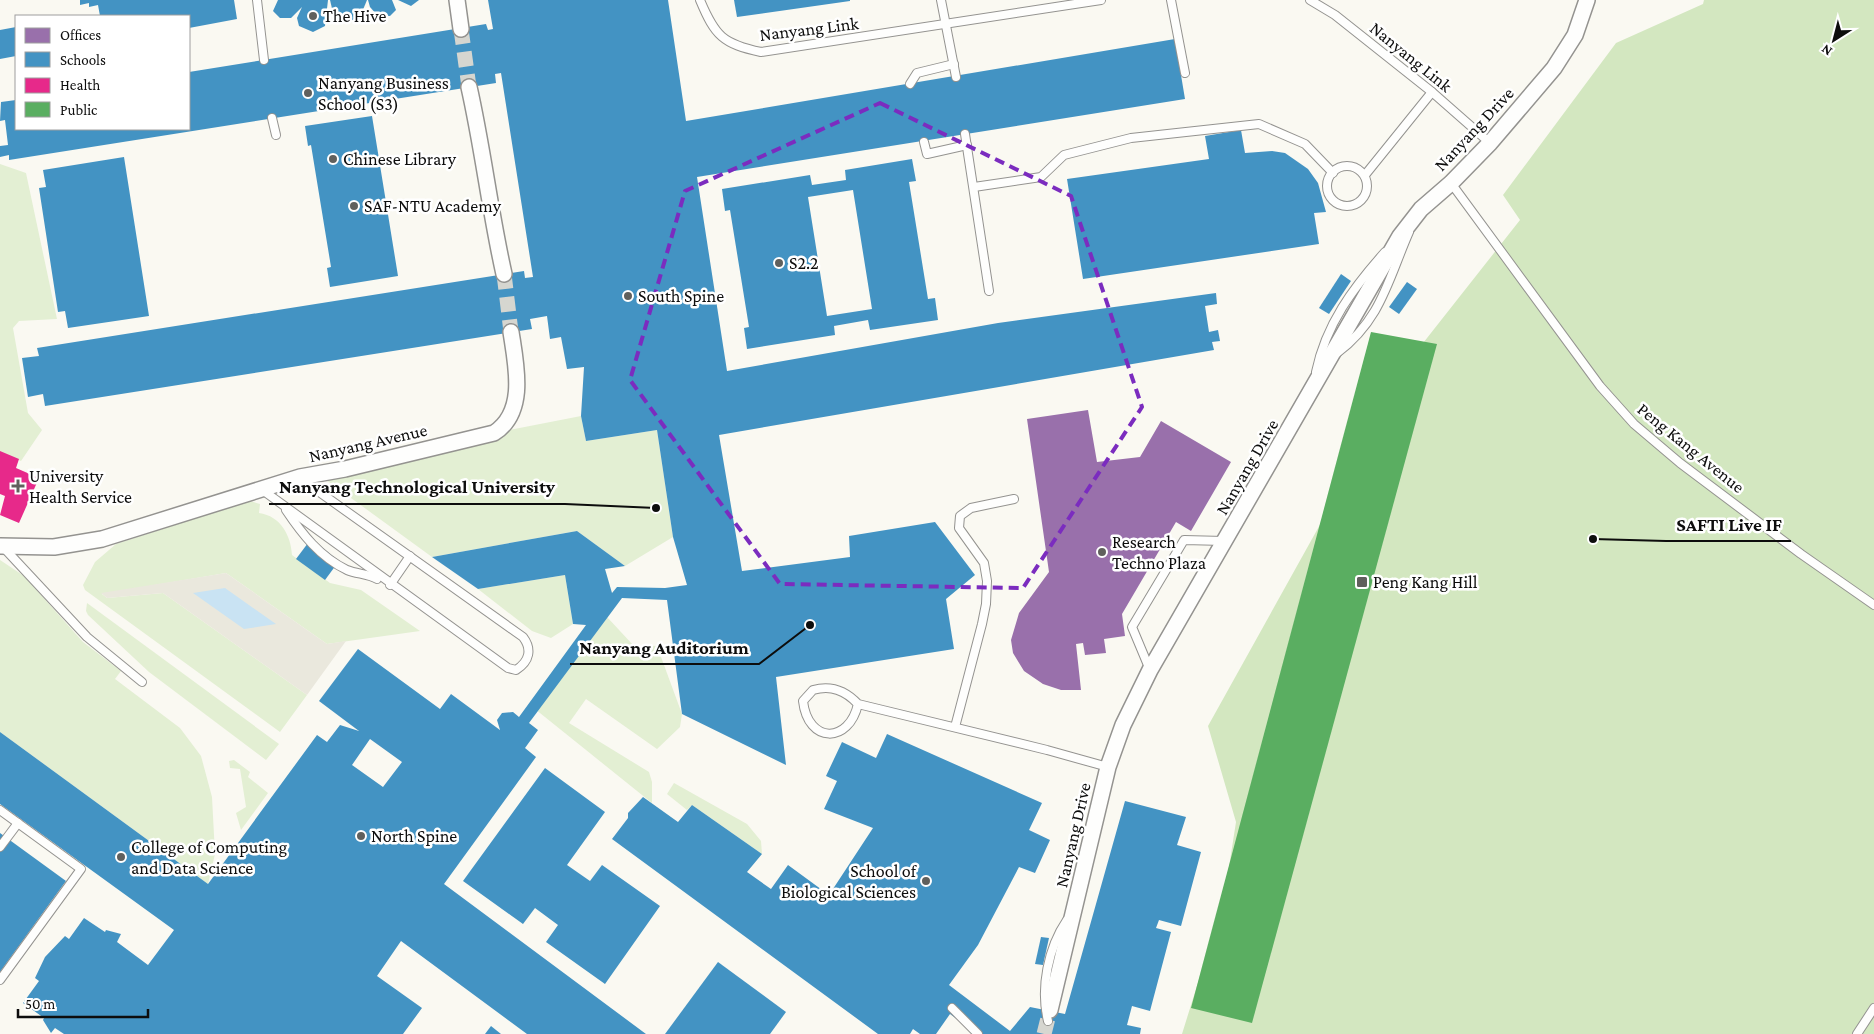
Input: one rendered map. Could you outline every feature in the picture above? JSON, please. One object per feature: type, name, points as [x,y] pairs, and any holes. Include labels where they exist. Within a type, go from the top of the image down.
[{"type":"street","points":[[457,0],[461,29]]},
{"type":"street","name":"Nanyang Drive","points":[[1049,1016],[1108,767],[1123,725],[1150,670],[1400,236],[1420,211],[1451,183],[1490,143],[1564,54],[1575,35],[1586,0]]},
{"type":"street","points":[[469,87],[480,135],[495,232],[504,274]]},
{"type":"street","name":"Nanyang Avenue","points":[[1,546],[54,547],[93,541],[300,477],[345,469],[494,433],[499,430],[510,415],[515,401],[517,378],[511,332]]},
{"type":"lane","points":[[257,0],[264,60]]},
{"type":"lane","name":"Nanyang Link","points":[[700,0],[708,20],[726,40],[743,48],[761,52],[1101,0]]},
{"type":"lane","points":[[941,0],[956,77]]},
{"type":"lane","points":[[1171,0],[1185,73]]},
{"type":"lane","name":"Nanyang Link","points":[[1310,0],[1335,15],[1432,92],[1490,143]]},
{"type":"lane","points":[[910,84],[917,74],[954,64]]},
{"type":"lane","points":[[1365,175],[1432,92]]},
{"type":"lane","points":[[272,118],[276,136]]},
{"type":"lane","points":[[974,187],[1041,177],[1064,155],[1131,138],[1259,124],[1305,144],[1332,173]]},
{"type":"lane","points":[[965,134],[989,292]]},
{"type":"lane","points":[[924,142],[927,154],[967,145]]},
{"type":"lane","points":[[1346,166],[1357,168],[1365,175],[1368,185],[1366,195],[1358,203],[1348,206],[1338,204],[1330,197],[1327,187],[1332,173],[1346,166]]},
{"type":"lane","name":"Peng Kang Avenue","points":[[1451,183],[1600,386],[1634,424],[1680,463],[1874,605]]},
{"type":"lane","points":[[1330,359],[1354,340],[1370,320],[1386,294],[1420,211]]},
{"type":"lane","points":[[1313,389],[1320,355],[1342,307],[1359,281],[1400,236]]},
{"type":"lane","points":[[261,489],[390,585],[508,668],[516,670],[523,666],[529,655],[529,645],[523,637],[300,477]]},
{"type":"lane","points":[[955,727],[982,624],[986,604],[987,581],[984,563],[959,528],[960,516],[971,508],[1014,499]]},
{"type":"lane","points":[[283,506],[307,541],[336,564],[390,585]]},
{"type":"lane","points":[[1150,670],[1132,628],[1184,540],[1226,541]]},
{"type":"lane","points":[[1,546],[87,637],[142,682]]},
{"type":"lane","points":[[390,585],[410,556]]},
{"type":"lane","points":[[858,704],[856,714],[848,726],[839,732],[828,735],[821,733],[813,727],[807,719],[803,701],[813,690],[828,688],[846,693],[858,704],[1108,767]]},
{"type":"lane","points":[[0,810],[81,869],[0,980]]},
{"type":"lane","points":[[0,847],[18,823]]},
{"type":"lane","points":[[952,1008],[978,1034]]},
{"type":"lane","points":[[1857,1034],[1874,1008]]},
{"type":"highlighted area","points":[[880,103],[1071,196],[1142,407],[1023,588],[780,584],[630,380],[685,191]]},
{"type":"green space","points":[[1704,0],[1874,0],[1874,1034],[1182,1034],[1224,899],[1236,822],[1208,726],[1416,352],[1520,220],[1503,195],[1616,43],[1703,4]]},
{"type":"green space","points":[[0,164],[26,173],[57,319],[19,321],[13,328],[28,413],[42,430],[21,461],[0,452]]},
{"type":"green space","points":[[581,416],[586,441],[657,430],[673,537],[625,566],[577,531],[432,557],[318,474],[494,433]]},
{"type":"green space","points":[[250,501],[260,504],[259,513],[273,518],[283,528],[290,541],[292,555],[330,583],[361,590],[420,631],[327,644],[226,573],[102,594],[107,598],[163,593],[307,695],[280,732],[85,590],[83,585],[95,562],[116,544]]},
{"type":"green space","points":[[0,560],[24,576],[83,642],[121,671],[115,679],[180,728],[201,756],[212,797],[215,854],[208,884],[0,732]]},
{"type":"green space","points":[[565,575],[573,624],[551,638],[532,631],[478,589]]},
{"type":"green space","points":[[87,603],[279,744],[266,760],[149,672],[88,615],[86,611]]},
{"type":"green space","points":[[607,617],[633,645],[657,646],[682,714],[680,727],[657,749],[586,699],[569,723],[649,772],[652,782],[652,803],[535,709]]},
{"type":"green space","points":[[234,760],[250,772],[248,777],[268,793],[241,830],[236,813],[246,807],[240,769],[230,768],[229,761]]},
{"type":"green space","points":[[674,783],[747,824],[761,841],[762,854],[692,805],[687,810],[667,794]]},
{"type":"shaded area","points":[[226,573],[327,644],[346,641],[307,695],[163,593],[107,598],[101,593]]},
{"type":"water","points":[[225,588],[276,624],[244,629],[193,593]]},
{"type":"building: Offices","name":"Research Techno Plaza","points":[[1088,410],[1097,462],[1140,457],[1161,421],[1231,462],[1191,531],[1176,522],[1122,614],[1125,636],[1104,639],[1106,653],[1085,655],[1083,643],[1076,644],[1081,690],[1061,690],[1043,684],[1024,671],[1013,653],[1011,640],[1019,613],[1049,572],[1027,419]]},
{"type":"building: Schools","points":[[80,0],[234,0],[237,19],[190,28],[190,15],[100,15],[98,5],[89,7],[89,3],[80,5]]},
{"type":"building: Schools","name":"The Hive","points":[[278,0],[328,0],[325,26],[313,32],[299,26],[297,18],[302,7],[291,18],[280,18],[273,11]]},
{"type":"building: Schools","points":[[330,0],[367,0],[360,17],[348,22],[334,17]]},
{"type":"building: Schools","name":"The Hive","points":[[368,0],[392,0],[396,10],[390,16],[377,15],[370,7]]},
{"type":"building: Schools","name":"The Hive","points":[[398,0],[419,0],[411,6]]},
{"type":"building: Schools","points":[[488,0],[668,0],[686,121],[1175,39],[1185,99],[697,177],[727,371],[998,323],[1216,293],[1217,304],[1205,306],[1209,332],[1218,330],[1220,341],[1212,342],[1214,350],[719,435],[742,571],[850,557],[849,536],[935,522],[975,575],[946,599],[954,649],[776,677],[786,765],[682,714],[667,600],[622,598],[529,723],[538,730],[525,748],[536,757],[444,884],[646,1034],[527,1034],[401,941],[377,976],[422,1008],[403,1034],[64,1034],[55,1028],[51,1033],[43,1020],[44,1018],[23,1003],[39,981],[35,978],[45,957],[65,936],[69,939],[84,918],[105,932],[106,930],[121,934],[117,942],[148,965],[174,930],[0,804],[0,732],[208,884],[317,735],[327,742],[340,725],[359,731],[319,701],[358,649],[440,709],[451,694],[500,730],[497,720],[502,713],[513,712],[519,717],[586,625],[573,624],[565,575],[478,589],[432,557],[577,531],[625,566],[605,569],[612,593],[617,587],[665,588],[687,585],[673,537],[657,430],[586,441],[581,416],[584,367],[567,369],[561,337],[550,339],[547,316],[530,319],[532,329],[45,406],[43,394],[28,397],[22,358],[39,356],[37,348],[524,271],[525,278],[533,277],[501,73],[495,74],[496,83],[9,160],[9,155],[0,157],[0,146],[8,145],[5,120],[0,121],[1,102],[15,100],[15,130],[190,130],[190,72],[486,24],[488,30],[493,29]],"holes":[[[370,739],[402,762],[383,787],[352,765]]]},
{"type":"building: Schools","points":[[734,0],[850,0],[850,1],[737,17]]},
{"type":"building: Schools","points":[[15,27],[15,56],[0,59],[0,30]]},
{"type":"building: Schools","name":"SAF-NTU Academy","points":[[372,116],[398,276],[330,287],[327,268],[331,267],[311,145],[308,146],[305,126]]},
{"type":"building: Schools","points":[[1241,130],[1245,153],[1272,151],[1285,153],[1308,169],[1318,183],[1326,212],[1314,213],[1319,244],[1083,279],[1067,179],[1209,159],[1205,136]]},
{"type":"building: Schools","points":[[124,157],[149,316],[68,328],[65,311],[58,312],[39,188],[46,187],[43,170]]},
{"type":"building: Schools","points":[[912,159],[916,181],[909,182],[928,299],[935,298],[938,320],[870,330],[868,320],[834,326],[835,335],[747,349],[744,328],[749,327],[730,210],[725,211],[722,189],[810,175],[812,185],[846,180],[845,170]],"holes":[[[853,190],[872,309],[827,316],[808,197]]]},
{"type":"building: Schools","points":[[1341,274],[1351,281],[1329,314],[1319,308]]},
{"type":"building: Schools","points":[[1407,282],[1417,289],[1399,314],[1389,307]]},
{"type":"building: Schools","points":[[311,539],[339,561],[325,580],[296,559]]},
{"type":"building: Schools","name":"School of Biological Sciences","points":[[887,734],[1042,803],[1029,830],[1050,840],[1035,873],[1019,867],[978,945],[949,985],[1010,1031],[1030,1007],[1065,1014],[1125,801],[1186,817],[1177,845],[1201,852],[1181,926],[1159,920],[1156,928],[1171,932],[1150,1011],[1132,1006],[1127,1025],[1141,1028],[1140,1034],[977,1034],[950,1014],[936,1034],[920,1034],[913,1029],[910,1034],[878,1034],[612,839],[628,818],[628,813],[643,797],[678,822],[692,805],[762,854],[747,872],[771,889],[788,865],[829,895],[873,828],[824,809],[837,781],[826,776],[842,742],[876,758]]},
{"type":"building: Schools","points":[[545,768],[605,812],[567,865],[590,881],[602,865],[660,906],[605,984],[546,942],[558,925],[535,908],[523,924],[463,881]]},
{"type":"building: Schools","points":[[0,833],[66,881],[0,972]]},
{"type":"building: Schools","points":[[1041,937],[1049,938],[1043,965],[1035,964]]},
{"type":"building: Schools","points":[[718,962],[786,1012],[770,1034],[665,1034]]},
{"type":"building: Schools","points":[[491,1026],[501,1034],[485,1034]]},
{"type":"building: Health","name":"University Health Service","points":[[0,451],[19,459],[16,468],[39,478],[19,523],[0,515],[5,496],[0,494]]},
{"type":"building: Public","points":[[1371,332],[1437,344],[1252,1023],[1191,1008]]},
{"type":"tunnel","points":[[461,29],[469,87]]},
{"type":"tunnel","points":[[504,274],[511,332]]},
{"type":"tunnel","points":[[1044,1034],[1050,1010]]},
{"type":"place","name":"The Hive","points":[[313,16]]},
{"type":"place","name":"Nanyang Business School (S3)","points":[[308,93]]},
{"type":"place","name":"Chinese Library","points":[[333,159]]},
{"type":"place","name":"SAF-NTU Academy","points":[[354,206]]},
{"type":"place","name":"S2.2","points":[[779,263]]},
{"type":"place","name":"South Spine","points":[[628,296]]},
{"type":"place","name":"University Health Service","points":[[18,486]]},
{"type":"place","name":"Nanyang Technological University","points":[[656,508]]},
{"type":"place","name":"SAFTI Live IF","points":[[1593,539]]},
{"type":"place","name":"Research Techno Plaza","points":[[1102,552]]},
{"type":"place","name":"Peng Kang Hill","points":[[1362,582]]},
{"type":"place","name":"Nanyang Auditorium","points":[[810,625]]},
{"type":"place","name":"North Spine","points":[[361,836]]},
{"type":"place","name":"College of Computing and Data Science","points":[[121,857]]},
{"type":"place","name":"School of Biological Sciences","points":[[926,881]]}]
